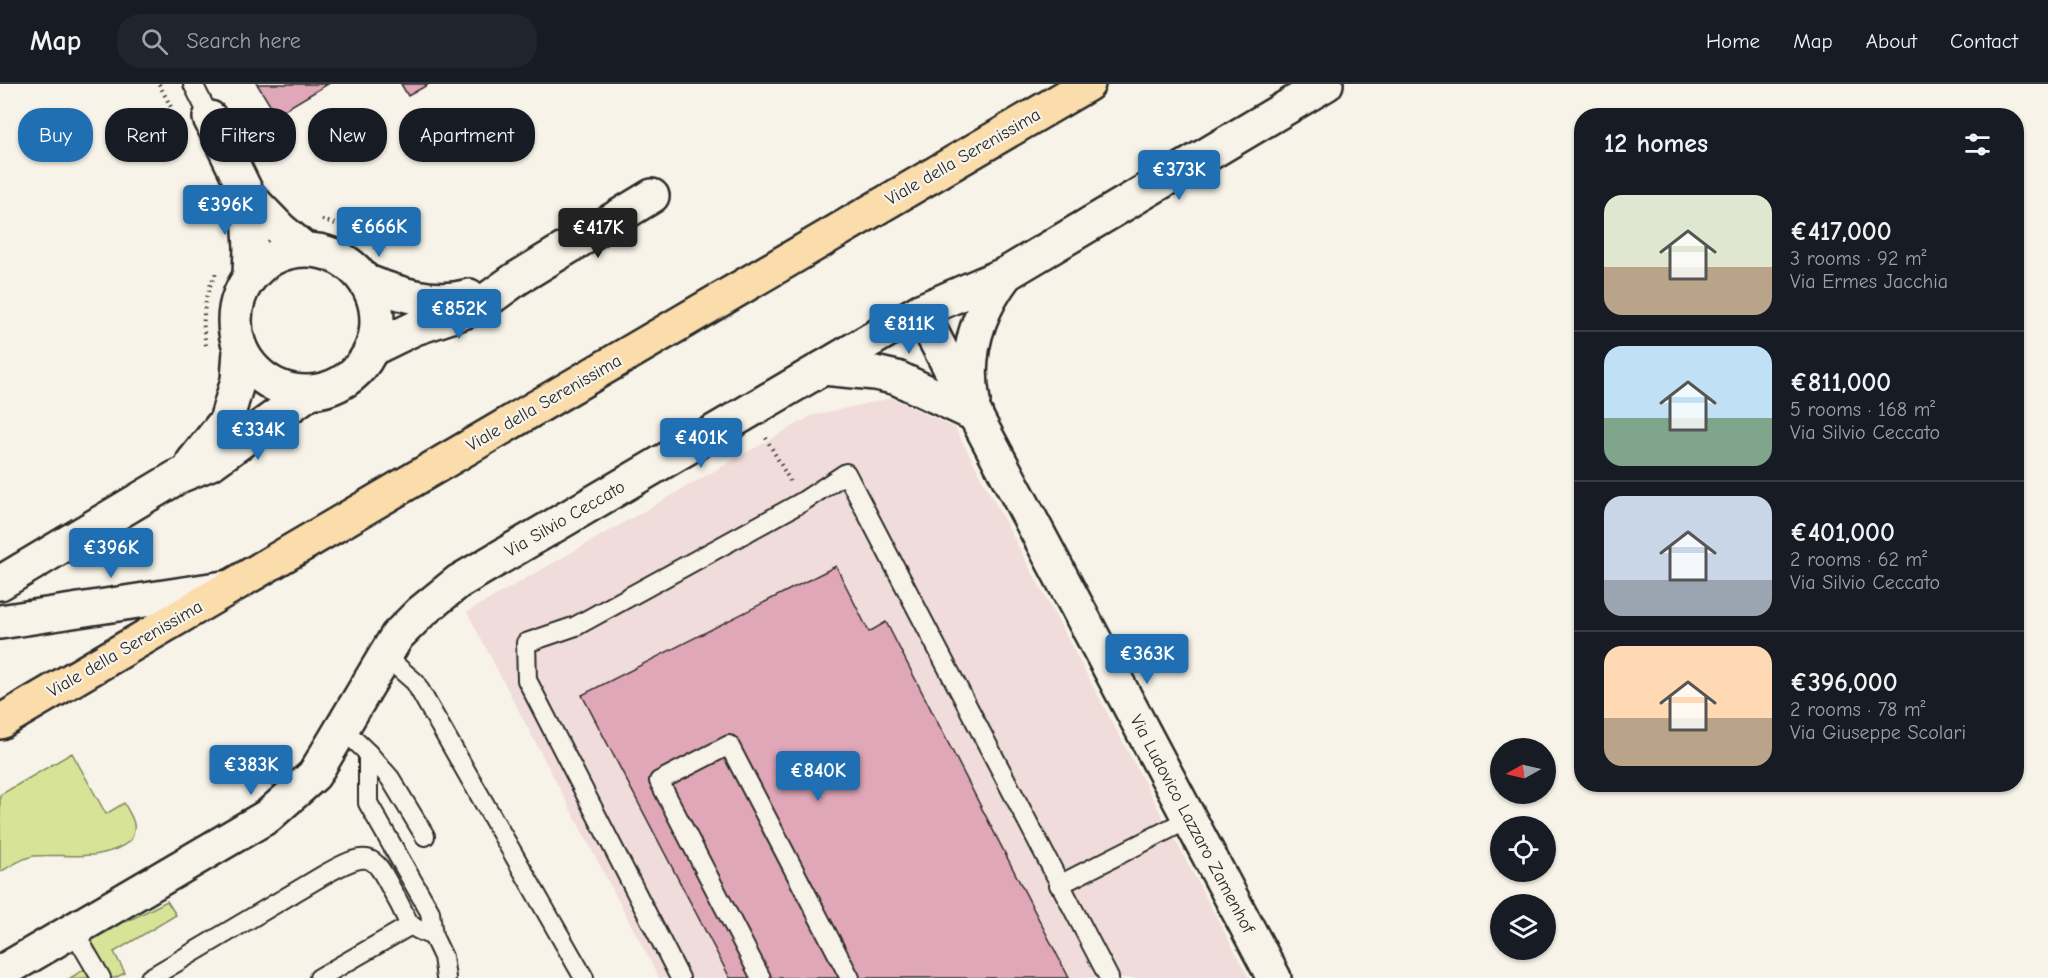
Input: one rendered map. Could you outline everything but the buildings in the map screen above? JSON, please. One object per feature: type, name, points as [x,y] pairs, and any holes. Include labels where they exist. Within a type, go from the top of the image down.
[{"type":"main road","name":"Viale della Serenissima","points":[[0,722],[1088,84]]},
{"type":"street","points":[[976,415],[970,370],[976,327],[982,311],[1006,273],[1326,84]]},
{"type":"street","points":[[231,162],[248,196],[262,212],[304,249]]},
{"type":"street","points":[[179,476],[215,437],[226,421],[238,380],[240,350],[235,331],[235,311],[240,292],[235,271],[251,248],[248,196]]},
{"type":"street","points":[[372,350],[415,327],[466,311],[480,304],[516,279],[652,196]]},
{"type":"street","points":[[235,271],[266,261],[284,252],[304,249],[328,252],[349,263],[365,281],[375,303],[377,327],[372,350],[361,367],[346,381],[327,389],[308,393],[286,390],[267,381],[252,368],[240,350]]},
{"type":"street","name":"Via Silvio Ceccato","points":[[18,970],[73,930],[268,816],[314,775],[397,636],[420,612],[458,582],[920,311],[1006,273]]},
{"type":"street","points":[[365,281],[394,292],[423,299],[445,299],[462,298],[516,279]]},
{"type":"street","name":"Via Ludovico Lazzaro Zamenhof","points":[[920,311],[1274,978]]},
{"type":"street","points":[[822,368],[875,373],[897,378],[928,390],[976,415]]},
{"type":"street","points":[[0,583],[179,476],[211,463],[308,393]]},
{"type":"street","points":[[0,622],[230,587]]},
{"type":"lane","points":[[193,84],[205,108]]},
{"type":"lane","points":[[680,978],[527,680],[526,643],[576,626],[802,502],[846,473],[1109,978]]},
{"type":"lane","points":[[385,656],[415,682],[584,978]]},
{"type":"lane","points":[[343,729],[390,778],[425,836]]},
{"type":"lane","points":[[761,978],[659,781],[729,745],[849,978]]},
{"type":"lane","points":[[368,753],[368,803],[430,912],[433,936],[443,957],[446,978]]},
{"type":"lane","points":[[1059,885],[1189,819]]},
{"type":"lane","points":[[150,978],[344,863],[358,858],[370,859],[379,867],[411,925],[433,936]]},
{"type":"lane","points":[[319,978],[411,925]]},
{"type":"lane","points":[[73,930],[100,978]]},
{"type":"path","points":[[159,84],[171,108]]},
{"type":"path","points":[[315,218],[349,228],[371,242],[381,252]]},
{"type":"path","points":[[208,351],[204,313],[209,288],[235,271]]},
{"type":"path","points":[[750,411],[802,502]]},
{"type":"shaded area","points":[[892,398],[955,428],[1249,978],[659,978],[467,612],[811,416]]},
{"type":"green space","points":[[72,753],[106,814],[124,803],[134,825],[131,840],[109,852],[84,856],[30,857],[0,872],[0,795]]},
{"type":"green space","points":[[167,901],[176,915],[114,952],[125,973],[115,978],[70,978],[97,962],[77,925],[115,904],[126,922]]}]
